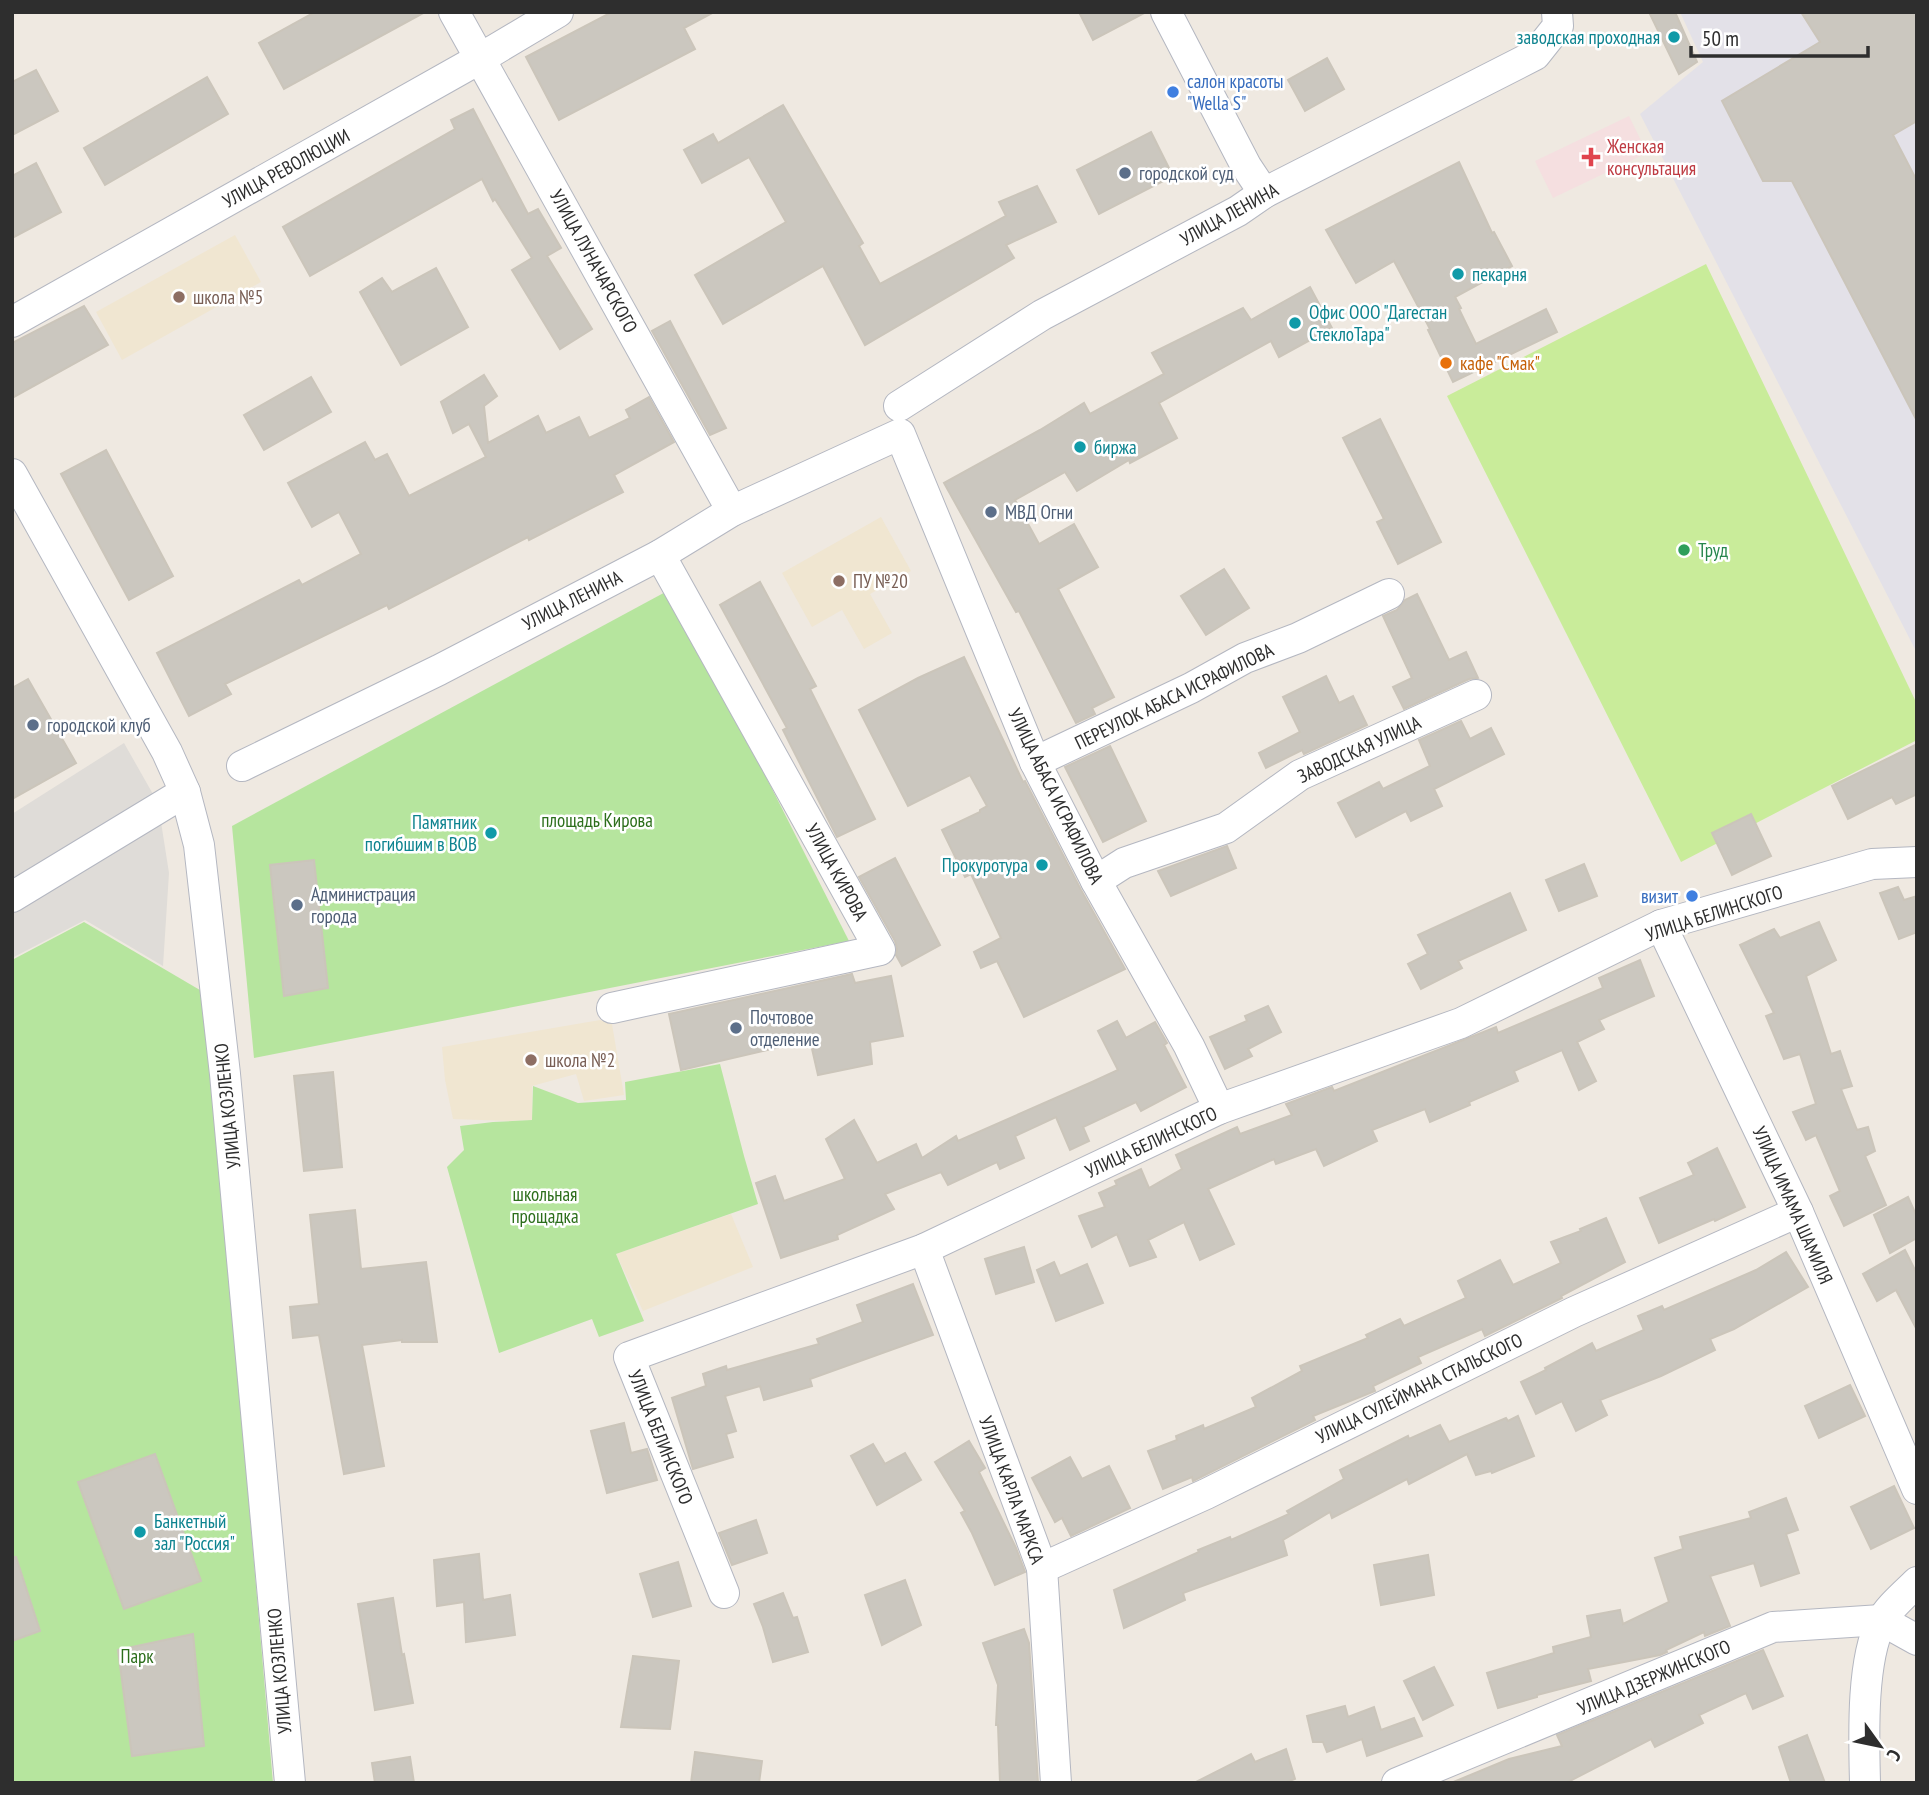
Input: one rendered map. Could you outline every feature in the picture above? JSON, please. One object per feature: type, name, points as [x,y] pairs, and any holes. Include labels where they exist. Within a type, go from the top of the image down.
[{"type":"street","name":"УЛИЦА ЛУНАЧАРСКОГО","points":[[454,12],[732,511]]},
{"type":"street","name":"УЛИЦА РЕВОЛЮЦИИ","points":[[12,322],[558,12]]},
{"type":"street","points":[[1166,12],[1246,166],[1264,193]]},
{"type":"street","name":"УЛИЦА ЛЕНИНА","points":[[242,766],[439,670],[660,555],[732,511],[900,420],[1042,315],[1238,211],[1264,193],[1535,55],[1557,19]]},
{"type":"street","name":"УЛИЦА АБАСА ИСРАФИЛОВА","points":[[900,420],[1035,762],[1096,881],[1189,1046],[1219,1109]]},
{"type":"street","name":"УЛИЦА КОЗЛЕНКО","points":[[12,474],[167,752],[184,792],[199,845],[225,1074],[290,1783]]},
{"type":"street","name":"УЛИЦА КИРОВА","points":[[612,1007],[880,950],[660,555]]},
{"type":"street","name":"ПЕРЕУЛОК АБАСА ИСРАФИЛОВА","points":[[1035,762],[1191,688],[1245,657],[1298,638],[1389,594]]},
{"type":"street","name":"ЗАВОДСКАЯ УЛИЦА","points":[[1096,881],[1124,863],[1226,828],[1300,775],[1476,695]]},
{"type":"street","points":[[12,897],[184,792]]},
{"type":"street","name":"УЛИЦА БЕЛИНСКОГО","points":[[724,1593],[629,1357],[924,1249],[1219,1109],[1461,1023],[1661,925],[1872,864],[1917,862]]},
{"type":"street","name":"УЛИЦА ИМАМА ШАМИЛЯ","points":[[1661,925],[1798,1212],[1917,1489]]},
{"type":"street","name":"УЛИЦА СУЛЕЙМАНА СТАЛЬСКОГО","points":[[1042,1568],[1206,1494],[1574,1311],[1798,1212]]},
{"type":"street","name":"УЛИЦА КАРЛА МАРКСА","points":[[924,1249],[1042,1568],[1056,1783]]},
{"type":"street","points":[[1866,1783],[1864,1739],[1870,1655],[1881,1620],[1917,1582]]},
{"type":"street","points":[[1881,1620],[1917,1640]]},
{"type":"street","name":"УЛИЦА ДЗЕРЖИНСКОГО","points":[[1397,1783],[1773,1627],[1881,1620]]},
{"type":"shaded area","points":[[1680,12],[1917,12],[1917,653],[1640,114],[1703,62]]},
{"type":"shaded area","name":"Женская консультация","points":[[1629,116],[1647,153],[1553,198],[1535,161]]},
{"type":"shaded area","name":"школа №5","points":[[235,235],[261,282],[122,360],[96,312]]},
{"type":"shaded area","name":"ПУ №20","points":[[881,517],[911,571],[870,594],[892,633],[864,649],[842,610],[812,627],[782,573]]},
{"type":"shaded area","points":[[124,743],[158,803],[169,873],[163,966],[85,920],[12,958],[12,814]]},
{"type":"shaded area","name":"школа №2","points":[[600,1020],[612,1024],[624,1095],[584,1101],[576,1074],[532,1086],[532,1120],[453,1119],[442,1047]]},
{"type":"shaded area","points":[[731,1214],[753,1267],[643,1311],[616,1254]]},
{"type":"green space","name":"Труд","points":[[1706,264],[1917,704],[1917,740],[1681,862],[1447,396]]},
{"type":"green space","name":"площадь Кирова","points":[[671,589],[849,941],[254,1058],[232,826]]},
{"type":"green space","name":"Парк","points":[[84,922],[205,993],[273,1783],[12,1783],[12,960]]},
{"type":"green space","name":"школьная прощадка","points":[[720,1064],[758,1204],[616,1254],[644,1321],[599,1337],[592,1319],[499,1353],[447,1167],[464,1150],[460,1126],[532,1120],[533,1086],[578,1103],[626,1100],[625,1082]]},
{"type":"building","points":[[315,12],[425,12],[284,89],[259,43]]},
{"type":"building","points":[[612,12],[714,12],[684,28],[695,49],[559,120],[526,57]]},
{"type":"building","points":[[1079,12],[1146,12],[1093,40]]},
{"type":"building","name":"заводская проходная","points":[[1649,12],[1675,12],[1697,62],[1679,74]]},
{"type":"building","points":[[1801,12],[1917,12],[1917,121],[1893,135],[1917,181],[1917,421],[1792,181],[1763,181],[1722,101],[1820,42]]},
{"type":"building","points":[[1327,58],[1344,89],[1305,111],[1288,80]]},
{"type":"building","points":[[36,70],[58,111],[12,135],[12,82]]},
{"type":"building","points":[[207,77],[228,114],[105,185],[84,148]]},
{"type":"building","points":[[783,105],[863,243],[859,246],[880,284],[1006,216],[999,202],[1037,186],[1056,222],[1006,245],[1014,258],[865,345],[823,266],[723,324],[695,275],[786,222],[749,157],[702,183],[684,150],[713,134],[718,143]]},
{"type":"building","points":[[473,109],[528,214],[538,209],[561,248],[547,256],[592,329],[560,349],[512,270],[532,258],[495,199],[493,201],[482,179],[310,276],[283,227],[455,129],[451,120]]},
{"type":"building","name":"городской суд","points":[[1151,132],[1173,176],[1099,214],[1077,170]]},
{"type":"building","points":[[1459,162],[1492,233],[1494,232],[1512,266],[1455,297],[1476,344],[1546,309],[1557,332],[1453,382],[1428,330],[1430,329],[1394,261],[1356,283],[1326,230]]},
{"type":"building","points":[[36,163],[61,212],[12,238],[12,176]]},
{"type":"building","points":[[436,268],[468,327],[401,365],[360,292],[382,278],[392,292]]},
{"type":"building","points":[[1310,287],[1332,328],[1279,357],[1271,341],[1159,403],[1177,438],[1130,463],[1129,460],[1077,491],[1065,472],[1015,500],[1039,544],[1074,524],[1098,567],[1058,589],[1114,697],[1092,708],[1095,714],[1076,723],[1019,611],[1016,612],[944,483],[1084,403],[1090,414],[1164,374],[1152,353],[1243,308],[1251,320]]},
{"type":"building","points":[[84,306],[108,345],[12,398],[12,343]]},
{"type":"building","points":[[670,321],[726,428],[710,435],[652,331]]},
{"type":"building","points":[[484,375],[497,396],[484,406],[488,443],[538,416],[546,433],[579,417],[589,438],[630,418],[626,410],[649,397],[674,442],[614,475],[623,492],[529,540],[528,537],[389,609],[387,605],[225,684],[231,694],[189,716],[157,653],[299,580],[302,585],[361,554],[339,512],[312,527],[288,483],[365,442],[375,460],[387,454],[409,496],[486,457],[469,424],[453,433],[441,402]]},
{"type":"building","points":[[311,377],[331,412],[264,450],[244,415]]},
{"type":"building","points":[[1380,419],[1441,542],[1398,564],[1377,522],[1384,519],[1343,438]]},
{"type":"building","points":[[106,450],[173,576],[129,600],[61,474]]},
{"type":"building","points":[[1224,569],[1249,608],[1206,635],[1181,596]]},
{"type":"building","points":[[760,582],[816,686],[810,689],[875,819],[837,837],[783,730],[787,728],[720,605]]},
{"type":"building","points":[[1417,594],[1449,660],[1466,652],[1478,678],[1469,679],[1404,709],[1393,687],[1412,678],[1383,616],[1397,610],[1405,600]]},
{"type":"building","points":[[964,657],[1023,782],[1025,781],[1125,969],[1024,1017],[997,961],[981,968],[974,952],[1001,938],[971,874],[965,877],[942,830],[987,806],[970,775],[908,806],[859,710]]},
{"type":"building","points":[[1326,676],[1339,703],[1353,696],[1367,725],[1304,754],[1302,750],[1266,768],[1259,753],[1300,732],[1283,697]]},
{"type":"building","name":"городской клуб","points":[[28,679],[76,763],[12,799],[12,688]]},
{"type":"building","points":[[1461,721],[1470,739],[1491,728],[1504,754],[1434,789],[1442,806],[1411,821],[1406,811],[1356,837],[1338,803],[1379,782],[1383,789],[1430,766],[1419,740]]},
{"type":"building","points":[[1917,744],[1917,794],[1896,804],[1892,797],[1848,819],[1832,786]]},
{"type":"building","points":[[1110,746],[1146,821],[1103,842],[1065,767]]},
{"type":"building","points":[[1751,814],[1771,856],[1732,875],[1712,833]]},
{"type":"building","points":[[1227,846],[1236,868],[1171,896],[1158,871]]},
{"type":"building","points":[[895,858],[940,945],[902,966],[896,955],[895,941],[859,877]]},
{"type":"building","name":"Администрация города","points":[[314,860],[328,988],[284,996],[270,865]]},
{"type":"building","points":[[1584,864],[1597,896],[1559,911],[1546,880]]},
{"type":"building","points":[[1898,887],[1904,900],[1917,896],[1917,932],[1899,939],[1880,893]]},
{"type":"building","points":[[1510,893],[1526,930],[1458,961],[1462,968],[1421,989],[1408,964],[1428,954],[1418,935]]},
{"type":"building","points":[[1819,922],[1836,960],[1806,976],[1831,1054],[1840,1051],[1852,1086],[1841,1089],[1857,1130],[1868,1127],[1875,1151],[1865,1156],[1886,1205],[1844,1226],[1830,1196],[1840,1191],[1816,1135],[1806,1140],[1793,1112],[1816,1104],[1800,1054],[1784,1059],[1766,1016],[1774,1013],[1740,945],[1774,929],[1780,938]]},
{"type":"building","points":[[1640,960],[1654,996],[1599,1020],[1604,1029],[1577,1042],[1596,1081],[1579,1090],[1562,1050],[1514,1071],[1518,1081],[1430,1122],[1425,1109],[1372,1130],[1377,1141],[1324,1166],[1316,1149],[1276,1164],[1274,1159],[1208,1189],[1234,1244],[1200,1260],[1184,1222],[1148,1240],[1156,1257],[1130,1266],[1117,1234],[1092,1247],[1079,1216],[1105,1207],[1099,1193],[1117,1185],[1115,1181],[1141,1169],[1149,1188],[1182,1169],[1176,1155],[1237,1127],[1240,1134],[1292,1115],[1286,1104],[1332,1087],[1334,1091],[1496,1027],[1498,1033],[1603,988],[1599,978]]},
{"type":"building","points":[[852,974],[855,983],[891,976],[903,1036],[870,1042],[872,1064],[818,1075],[810,1040],[681,1070],[669,1014]]},
{"type":"building","points":[[1268,1006],[1281,1032],[1248,1049],[1252,1056],[1225,1069],[1210,1037],[1247,1021],[1245,1016]]},
{"type":"building","points":[[1117,1021],[1126,1038],[1155,1022],[1186,1087],[1141,1111],[1136,1102],[1083,1127],[1089,1141],[1070,1150],[1056,1117],[1015,1136],[1024,1158],[1000,1169],[997,1162],[948,1185],[941,1172],[885,1194],[894,1209],[837,1235],[838,1239],[781,1258],[756,1183],[775,1176],[784,1201],[845,1179],[826,1139],[854,1120],[877,1163],[916,1144],[922,1158],[956,1136],[958,1141],[1092,1082],[1118,1070],[1098,1031]]},
{"type":"building","points":[[333,1072],[342,1167],[304,1171],[294,1076]]},
{"type":"building","points":[[1717,1148],[1745,1207],[1659,1243],[1640,1198],[1694,1175],[1688,1163]]},
{"type":"building","points":[[1908,1197],[1917,1217],[1917,1238],[1890,1253],[1874,1215]]},
{"type":"building","points":[[355,1210],[361,1269],[426,1262],[437,1342],[402,1340],[362,1345],[384,1466],[344,1474],[319,1335],[293,1338],[290,1307],[319,1304],[310,1215]]},
{"type":"building","points":[[1606,1218],[1625,1262],[1561,1296],[1562,1298],[1485,1336],[1482,1329],[1418,1357],[1421,1363],[1373,1386],[1375,1391],[1313,1416],[1315,1420],[1193,1481],[1192,1477],[1163,1489],[1148,1451],[1177,1440],[1176,1436],[1203,1425],[1204,1429],[1256,1407],[1252,1398],[1302,1371],[1300,1366],[1368,1338],[1366,1335],[1400,1319],[1404,1326],[1466,1298],[1458,1281],[1500,1260],[1513,1285],[1561,1263],[1551,1242]]},
{"type":"building","points":[[1024,1247],[1034,1282],[996,1294],[985,1259]]},
{"type":"building","points":[[1905,1250],[1917,1274],[1917,1330],[1896,1290],[1877,1301],[1863,1274]]},
{"type":"building","points":[[1786,1252],[1808,1287],[1734,1329],[1710,1339],[1715,1350],[1661,1376],[1600,1400],[1607,1415],[1576,1431],[1562,1401],[1536,1414],[1521,1382],[1592,1343],[1596,1351],[1644,1330],[1638,1316],[1662,1306],[1664,1310],[1756,1270]]},
{"type":"building","points":[[1054,1262],[1060,1276],[1087,1264],[1103,1303],[1056,1321],[1037,1270]]},
{"type":"building","points":[[913,1284],[933,1335],[810,1379],[812,1386],[764,1400],[760,1386],[725,1396],[736,1431],[726,1434],[733,1457],[693,1469],[672,1398],[706,1386],[703,1374],[726,1366],[727,1370],[819,1344],[817,1339],[863,1322],[857,1305]]},
{"type":"building","points":[[1850,1385],[1865,1416],[1819,1438],[1805,1406]]},
{"type":"building","points":[[1518,1416],[1534,1456],[1492,1473],[1491,1471],[1476,1475],[1467,1454],[1409,1484],[1407,1479],[1332,1518],[1330,1512],[1283,1540],[1287,1555],[1183,1593],[1185,1600],[1124,1628],[1114,1590],[1199,1552],[1198,1550],[1230,1537],[1231,1540],[1289,1514],[1287,1511],[1344,1479],[1340,1470],[1408,1436],[1409,1439],[1440,1425],[1449,1442],[1506,1418],[1508,1421]]},
{"type":"building","points":[[624,1423],[631,1453],[647,1449],[657,1480],[607,1493],[591,1431]]},
{"type":"building","points":[[969,1441],[985,1468],[979,1472],[1025,1572],[995,1585],[961,1513],[965,1511],[935,1462]]},
{"type":"building","points":[[873,1444],[885,1464],[905,1453],[921,1480],[877,1505],[851,1456]]},
{"type":"building","name":"Банкетный зал \"Россия\"","points":[[155,1454],[201,1581],[124,1609],[78,1482]]},
{"type":"building","points":[[1070,1457],[1082,1479],[1109,1466],[1130,1508],[1071,1536],[1062,1518],[1055,1522],[1032,1478]]},
{"type":"building","points":[[1894,1486],[1914,1528],[1871,1549],[1851,1507]]},
{"type":"building","points":[[1786,1498],[1798,1530],[1786,1534],[1799,1573],[1761,1586],[1754,1563],[1710,1576],[1730,1626],[1705,1636],[1704,1632],[1660,1655],[1588,1669],[1591,1681],[1498,1708],[1487,1673],[1554,1653],[1553,1647],[1591,1637],[1587,1616],[1620,1610],[1623,1624],[1669,1602],[1655,1558],[1683,1549],[1680,1537],[1751,1518],[1749,1512]]},
{"type":"building","points":[[756,1520],[767,1553],[732,1565],[719,1533]]},
{"type":"building","points":[[479,1554],[483,1600],[510,1595],[515,1635],[466,1642],[464,1602],[437,1606],[434,1560]]},
{"type":"building","points":[[1428,1555],[1434,1595],[1381,1605],[1374,1565]]},
{"type":"building","points":[[12,1557],[16,1557],[40,1631],[12,1641]]},
{"type":"building","points":[[678,1562],[691,1606],[653,1617],[640,1574]]},
{"type":"building","points":[[905,1580],[921,1625],[882,1645],[865,1595]]},
{"type":"building","points":[[783,1593],[793,1618],[797,1617],[808,1652],[773,1662],[754,1604]]},
{"type":"building","points":[[393,1598],[413,1703],[375,1710],[358,1604]]},
{"type":"building","points":[[1024,1629],[1029,1643],[1038,1783],[1000,1783],[996,1725],[998,1685],[983,1643]]},
{"type":"building","points":[[193,1634],[204,1746],[132,1756],[118,1650]]},
{"type":"building","points":[[1763,1650],[1783,1696],[1753,1709],[1746,1693],[1699,1715],[1703,1723],[1655,1747],[1651,1739],[1566,1783],[1451,1783],[1509,1759],[1562,1746],[1557,1735]]},
{"type":"building","points":[[633,1656],[679,1661],[670,1729],[621,1727]]},
{"type":"building","points":[[1434,1667],[1453,1705],[1423,1720],[1404,1681]]},
{"type":"building","points":[[1345,1706],[1348,1717],[1374,1707],[1381,1730],[1414,1718],[1422,1736],[1367,1756],[1362,1739],[1327,1752],[1323,1742],[1313,1742],[1307,1716]]},
{"type":"building","points":[[1807,1735],[1825,1783],[1791,1783],[1779,1747]]},
{"type":"building","points":[[1286,1749],[1295,1779],[1284,1783],[1194,1783],[1251,1754],[1255,1762]]},
{"type":"building","points":[[695,1752],[762,1761],[759,1783],[691,1783]]},
{"type":"building","points":[[410,1757],[414,1783],[375,1783],[372,1763]]},
{"type":"place","name":"заводская проходная","points":[[1674,37]]},
{"type":"place","name":"салон красоты \"Wella S\"","points":[[1173,92]]},
{"type":"place","name":"Женская консультация","points":[[1591,157]]},
{"type":"place","name":"городской суд","points":[[1125,173]]},
{"type":"place","name":"пекарня","points":[[1458,274]]},
{"type":"place","name":"школа №5","points":[[179,297]]},
{"type":"place","name":"Офис ООО \"Дагестан СтеклоТара\"","points":[[1295,323]]},
{"type":"place","name":"кафе \"Смак\"","points":[[1446,363]]},
{"type":"place","name":"биржа","points":[[1080,447]]},
{"type":"place","name":"МВД Огни","points":[[991,512]]},
{"type":"place","name":"Труд","points":[[1684,550]]},
{"type":"place","name":"ПУ №20","points":[[839,581]]},
{"type":"place","name":"городской клуб","points":[[33,725]]},
{"type":"place","name":"Памятник погибшим в ВОВ","points":[[491,833]]},
{"type":"place","name":"Прокуротура","points":[[1042,865]]},
{"type":"place","name":"визит","points":[[1692,896]]},
{"type":"place","name":"Администрация города","points":[[297,905]]},
{"type":"place","name":"Почтовое отделение","points":[[736,1028]]},
{"type":"place","name":"школа №2","points":[[531,1060]]},
{"type":"place","name":"Банкетный зал \"Россия\"","points":[[140,1532]]}]
